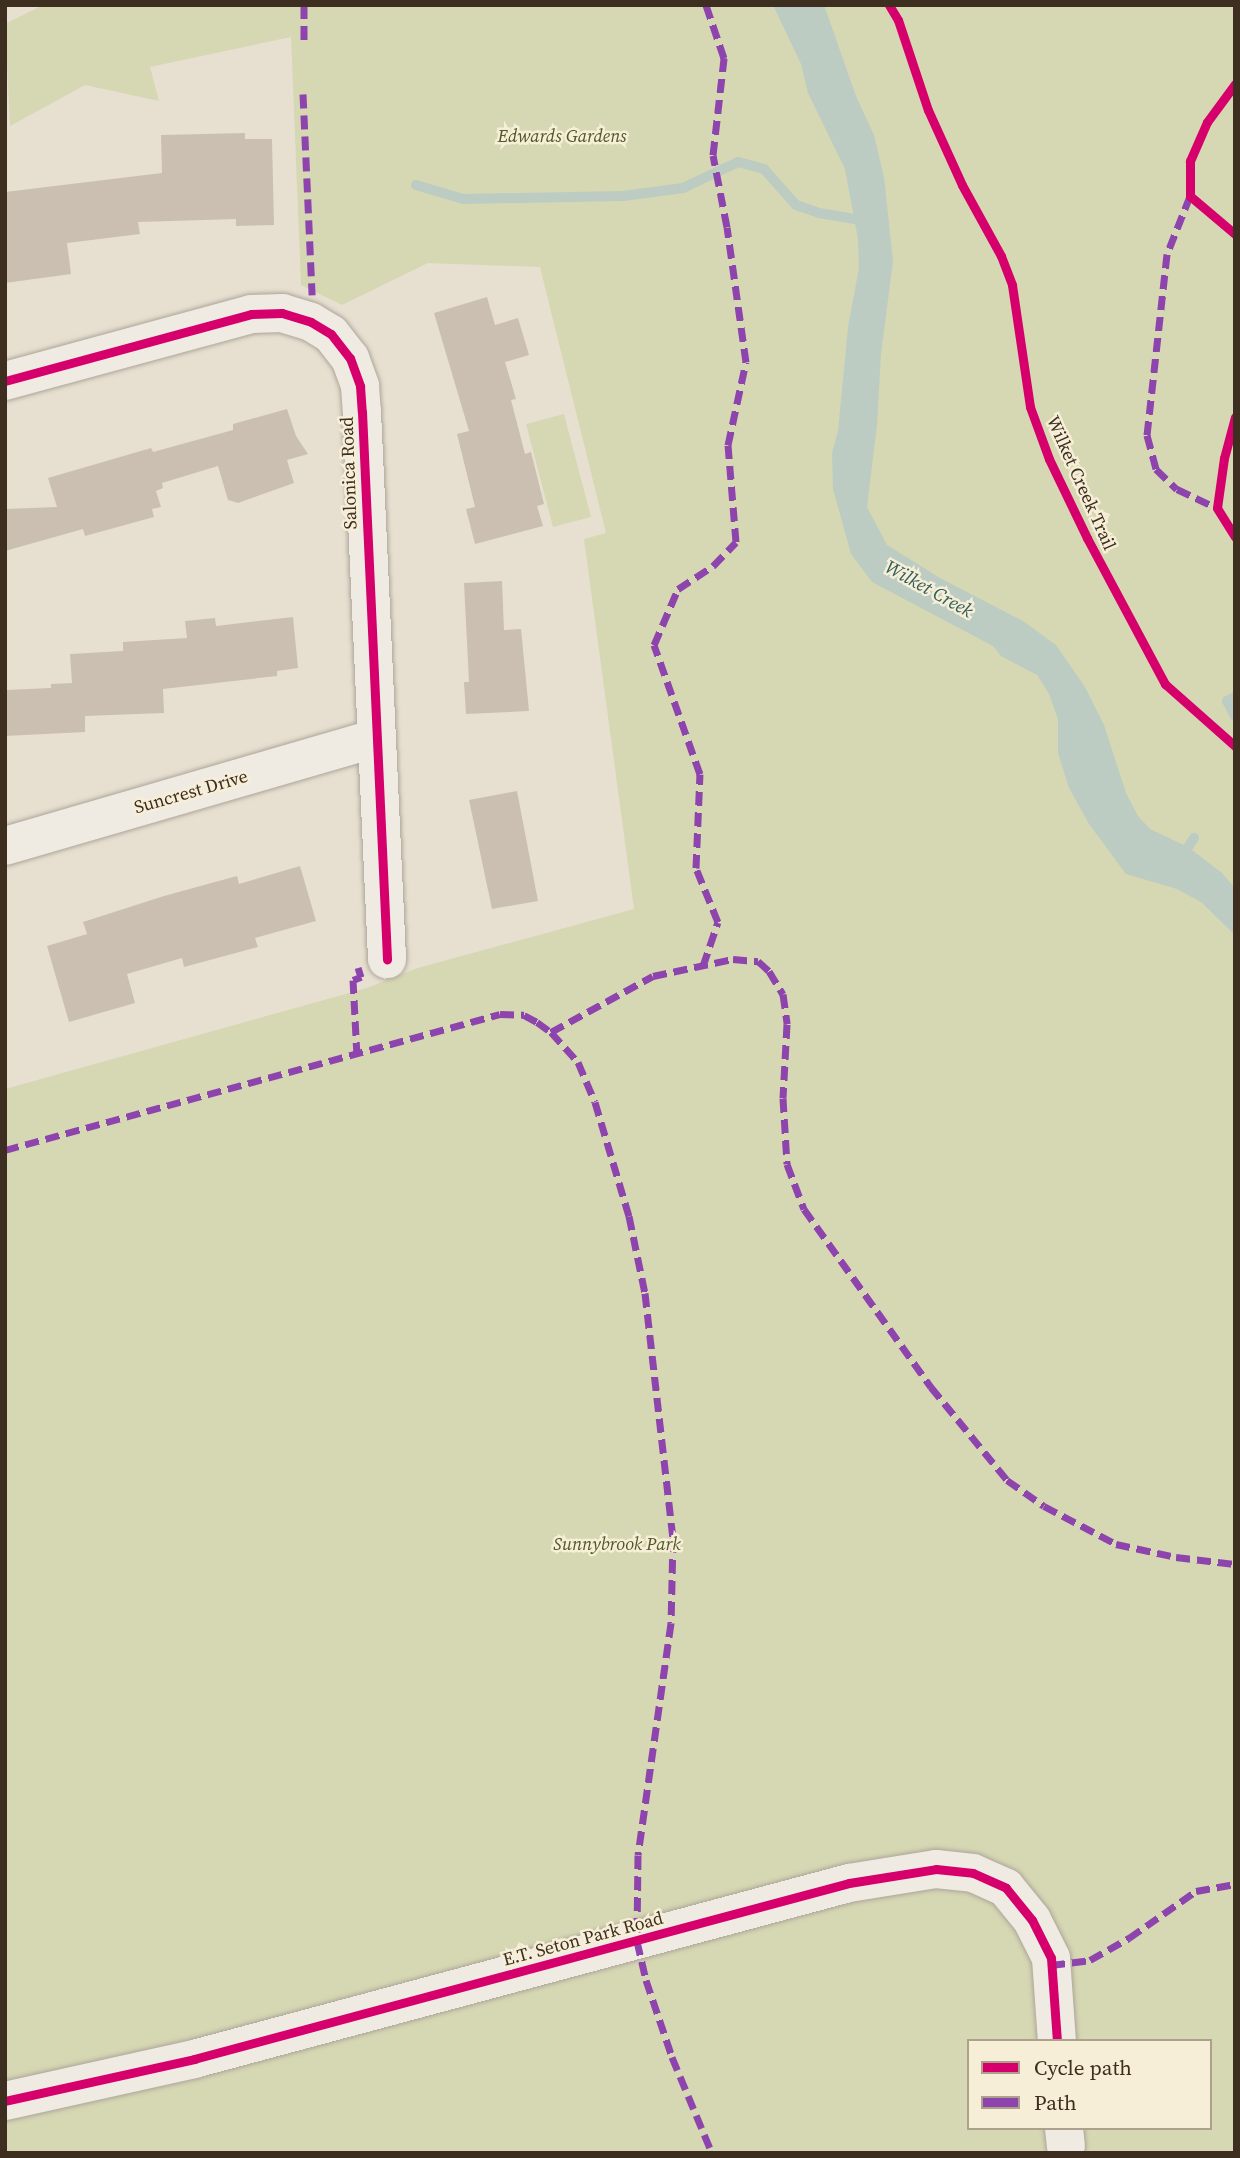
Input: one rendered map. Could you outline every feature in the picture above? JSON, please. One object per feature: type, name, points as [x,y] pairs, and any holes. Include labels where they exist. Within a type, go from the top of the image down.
[{"type":"street","name":"Salonica Road","points":[[5,381],[251,314],[282,313],[311,322],[331,334],[350,358],[360,386],[387,959]]},
{"type":"street","name":"Suncrest Drive","points":[[5,846],[376,738]]},
{"type":"street","name":"E.T. Seton Park Road","points":[[5,2101],[194,2059],[849,1883],[936,1869],[973,1873],[1006,1888],[1032,1920],[1051,1958],[1057,2039]]},
{"type":"green space","name":"Sunnybrook Park","points":[[43,5],[1235,5],[1235,2153],[5,2153],[5,1089],[367,988],[418,968],[634,909],[584,539],[606,533],[540,267],[428,263],[342,305],[301,285],[291,37],[150,67],[159,101],[85,85],[10,126],[5,24]]},
{"type":"green space","points":[[564,414],[591,517],[553,527],[526,424]]},
{"type":"water","name":"Wilket Creek","points":[[773,5],[824,5],[856,96],[874,135],[884,177],[893,261],[881,354],[877,425],[867,507],[887,545],[940,578],[1023,621],[1056,645],[1085,687],[1104,725],[1126,793],[1138,816],[1150,829],[1188,847],[1222,873],[1235,888],[1235,935],[1201,902],[1177,889],[1126,874],[1089,824],[1069,788],[1058,753],[1058,719],[1049,694],[1037,675],[1001,656],[993,646],[872,582],[851,554],[833,489],[832,453],[838,431],[848,327],[859,268],[858,239],[845,169],[808,93],[801,64]]},
{"type":"building","points":[[245,133],[245,139],[272,139],[274,225],[236,226],[236,219],[138,222],[140,234],[67,243],[71,274],[5,283],[5,192],[162,173],[161,135]]},
{"type":"building","points":[[487,297],[495,325],[518,318],[529,355],[505,362],[516,399],[511,400],[525,454],[531,452],[544,504],[537,506],[543,526],[475,544],[466,509],[475,507],[457,434],[469,431],[434,313]]},
{"type":"building","points":[[287,409],[296,436],[308,454],[287,460],[294,483],[238,503],[228,500],[218,466],[162,483],[163,488],[156,491],[161,507],[152,509],[154,517],[85,536],[83,529],[5,551],[5,509],[57,507],[48,478],[151,448],[153,452],[233,430],[233,424]]},
{"type":"building","points":[[502,581],[504,630],[521,629],[529,711],[466,714],[464,682],[469,682],[464,583]]},
{"type":"building","points":[[293,617],[298,668],[277,671],[277,676],[163,689],[164,713],[85,716],[85,732],[5,736],[5,690],[51,688],[51,684],[72,683],[70,654],[123,651],[123,642],[187,638],[185,621],[215,618],[216,626]]},
{"type":"building","points":[[517,791],[538,901],[492,909],[469,800]]},
{"type":"building","points":[[300,866],[316,921],[255,938],[258,947],[184,967],[182,958],[127,974],[135,1003],[69,1022],[47,946],[87,934],[83,922],[164,896],[237,876],[239,884]]},
{"type":"waterway","points":[[416,185],[463,199],[623,196],[683,188],[738,162],[764,169],[796,205],[819,213],[867,221]]},
{"type":"waterway","points":[[1235,697],[1227,701],[1235,716]]},
{"type":"waterway","points":[[1181,858],[1194,838]]},
{"type":"marked path","points":[[304,5],[304,46]]},
{"type":"marked path","points":[[703,966],[718,922],[696,868],[700,774],[654,645],[678,589],[713,566],[736,542],[728,445],[746,362],[727,227],[713,155],[724,58],[706,5]]},
{"type":"marked path","points":[[303,94],[312,295]]},
{"type":"marked path","points":[[1190,196],[1167,254],[1147,435],[1156,469],[1177,489],[1217,508]]},
{"type":"marked path","points":[[551,1032],[653,976],[733,959],[758,961],[769,971],[783,994],[787,1024],[783,1098],[787,1164],[804,1209],[931,1387],[1007,1480],[1044,1506],[1116,1544],[1176,1557],[1235,1564]]},
{"type":"marked path","points":[[357,1056],[353,980],[361,977],[358,967]]},
{"type":"marked path","points":[[5,1150],[500,1014],[524,1015],[537,1022],[551,1032],[578,1062],[595,1102],[629,1216],[645,1293],[673,1538],[671,1623],[638,1855],[637,1941],[646,1980],[672,2057],[712,2153]]},
{"type":"marked path","points":[[1051,1965],[1090,1960],[1129,1938],[1196,1891],[1235,1884]]},
{"type":"cycle path","name":"Wilket Creek Trail","points":[[889,5],[898,20],[928,110],[962,185],[1001,256],[1012,285],[1030,407],[1049,459],[1087,538],[1165,684],[1235,746]]},
{"type":"cycle path","points":[[1235,84],[1207,122],[1190,161],[1190,196],[1235,234]]},
{"type":"cycle path","points":[[5,381],[251,314],[282,313],[311,322],[331,334],[350,358],[360,386],[362,412],[387,959]]},
{"type":"cycle path","points":[[1235,417],[1224,458],[1217,508],[1235,537]]},
{"type":"cycle path","points":[[5,2101],[194,2059],[849,1883],[936,1869],[973,1873],[1006,1888],[1032,1920],[1051,1958],[1057,2039]]},
{"type":"park label","name":"Edwards Gardens","points":[[562,136]]}]
